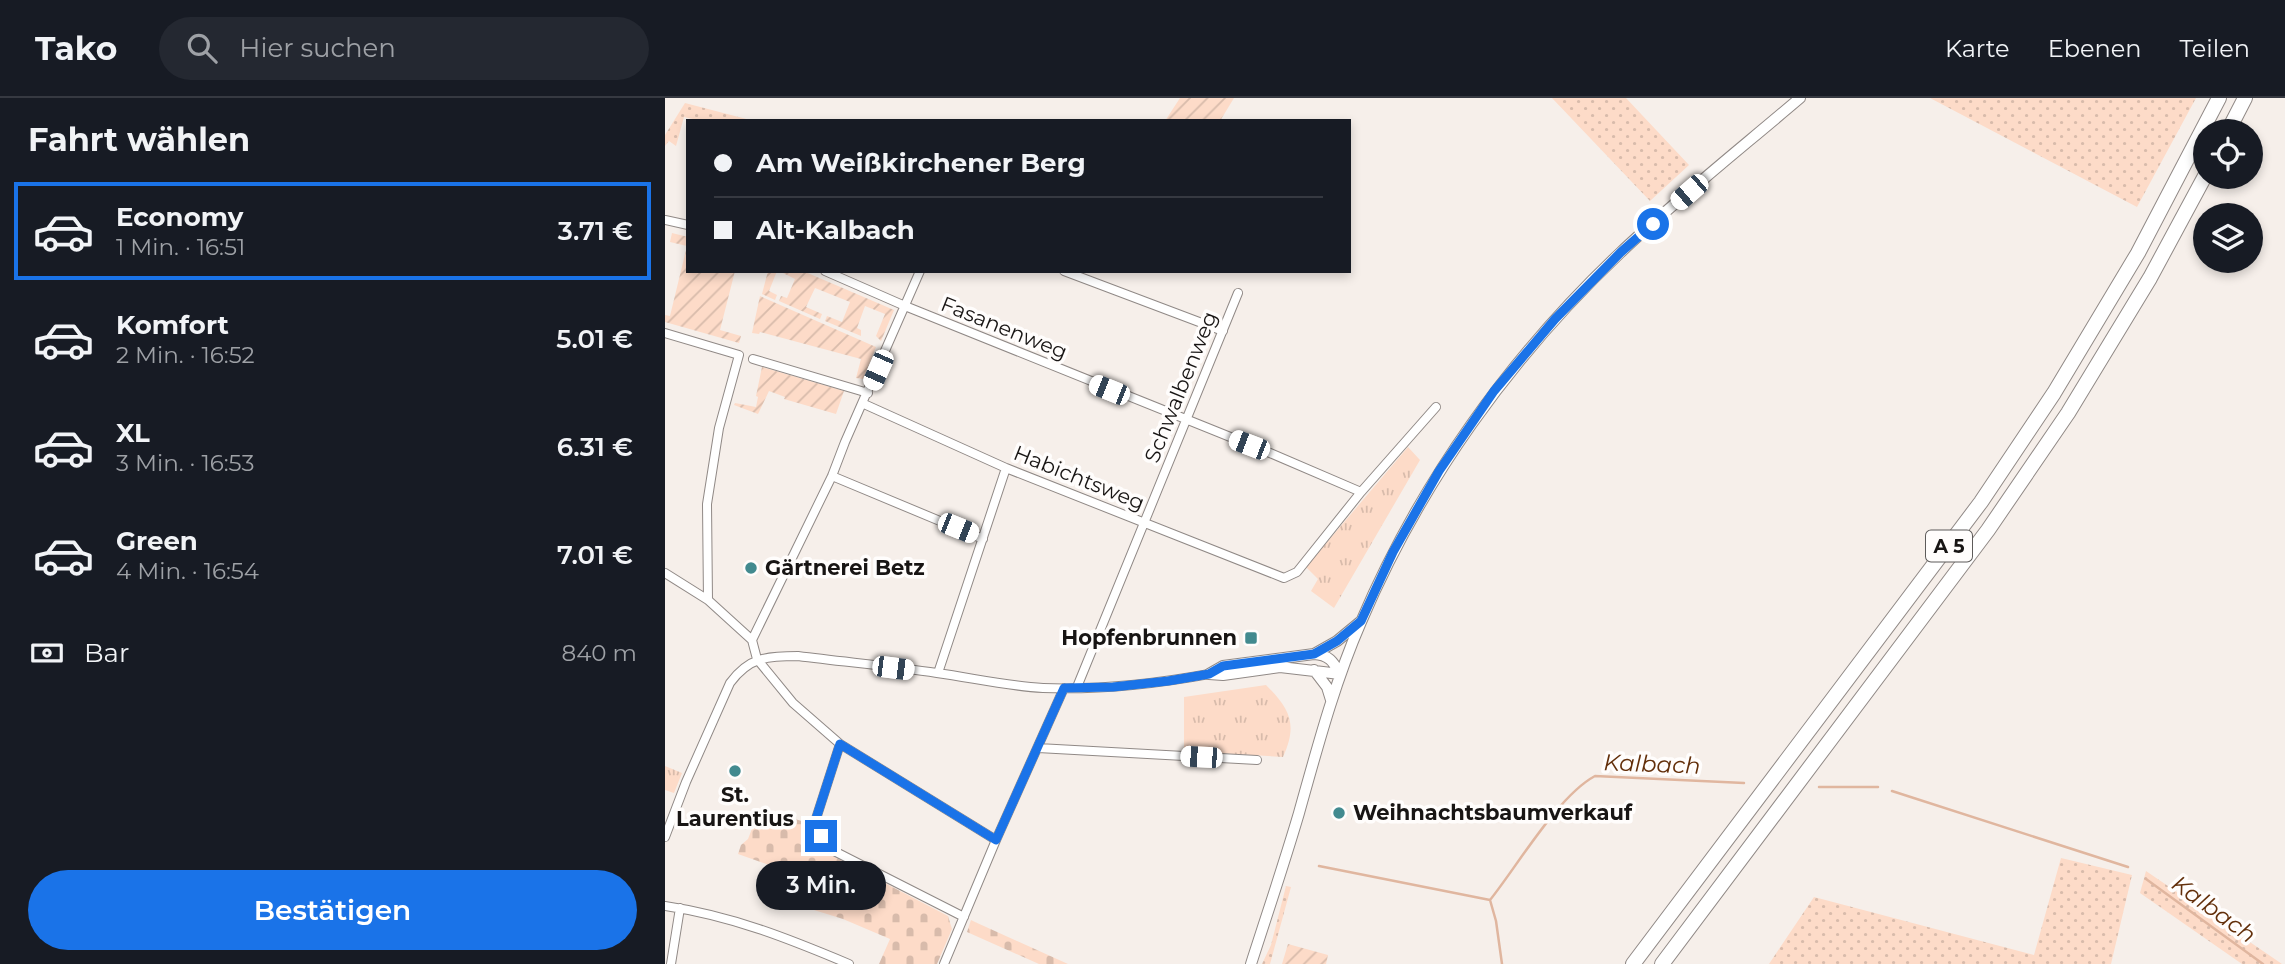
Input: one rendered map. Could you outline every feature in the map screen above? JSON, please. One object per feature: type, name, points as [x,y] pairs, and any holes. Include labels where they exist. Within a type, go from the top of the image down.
[{"type":"highway","name":"A 5","points":[[1633,964],[1981,502],[2054,393],[2138,253],[2219,98]]},
{"type":"highway","points":[[2234,119],[2245,98]]},
{"type":"highway","name":"A 5","points":[[1662,964],[2002,509],[2068,413],[2150,278],[2198,189]]},
{"type":"main road","points":[[1251,964],[1340,674],[1393,552],[1439,471],[1494,391],[1555,319],[1621,252],[1800,98]]},
{"type":"main road","points":[[1314,654],[1337,641],[1361,621]]},
{"type":"main road","points":[[1209,674],[1223,666],[1314,654],[1325,655],[1340,674]]},
{"type":"main road","points":[[1209,674],[1223,675],[1280,667],[1340,674]]},
{"type":"main road","points":[[1314,670],[1328,687],[1331,701]]},
{"type":"street","points":[[665,220],[686,225]]},
{"type":"street","name":"Fasanenweg","points":[[830,273],[1361,492]]},
{"type":"street","points":[[752,640],[832,476],[920,273]]},
{"type":"street","points":[[1069,273],[1223,331]]},
{"type":"street","name":"Schwalbenweg","points":[[1077,687],[1238,293]]},
{"type":"street","points":[[665,333],[739,355],[719,428],[707,504],[708,600]]},
{"type":"street","points":[[753,359],[868,393]]},
{"type":"street","name":"Habichtsweg","points":[[864,404],[1006,468],[1284,578],[1297,572],[1361,492]]},
{"type":"street","points":[[1361,492],[1436,407]]},
{"type":"street","points":[[938,673],[1006,468]]},
{"type":"street","points":[[832,476],[983,539]]},
{"type":"street","points":[[665,573],[708,600],[752,640],[757,659],[793,703],[840,744],[996,840]]},
{"type":"street","points":[[665,837],[730,682],[740,668],[757,659],[798,656],[938,673],[995,683],[1064,688],[1133,685],[1209,674]]},
{"type":"street","points":[[944,964],[1064,688]]},
{"type":"street","points":[[840,744],[814,825],[821,836],[832,850],[964,917]]},
{"type":"street","points":[[1038,748],[1257,760]]},
{"type":"street","points":[[665,906],[765,929],[849,964]]},
{"type":"street","points":[[671,964],[680,908]]},
{"type":"green space","points":[[1180,98],[1234,98],[1221,119],[1166,119]]},
{"type":"green space","points":[[1552,98],[1626,98],[1689,165],[1650,201]]},
{"type":"green space","points":[[1930,98],[2196,98],[2137,207]]},
{"type":"green space","points":[[685,103],[746,119],[684,117],[676,146],[669,141],[665,146],[665,135]]},
{"type":"green space","points":[[672,233],[686,236],[686,246],[670,242]]},
{"type":"green space","points":[[686,250],[686,273],[734,273],[720,330],[741,336],[739,343],[665,322],[665,315],[670,316]]},
{"type":"green space","points":[[767,273],[776,273],[769,291],[777,295],[775,300],[762,294]]},
{"type":"green space","points":[[783,273],[808,273],[894,310],[881,341],[876,336],[885,314],[865,306],[857,328],[861,330],[861,336],[825,321],[827,316],[842,322],[850,302],[815,288],[806,307],[822,314],[820,319],[779,301],[781,296],[787,298],[795,279]]},
{"type":"green space","points":[[760,296],[876,347],[863,379],[856,378],[861,359],[760,332],[752,333]]},
{"type":"green space","points":[[762,367],[844,391],[836,414],[784,399],[785,397],[769,391],[758,414],[734,405],[756,407]]},
{"type":"green space","points":[[1408,447],[1420,460],[1334,608],[1311,591],[1318,579],[1306,567]]},
{"type":"green space","points":[[1266,685],[1286,710],[1291,726],[1283,757],[1184,751],[1184,697]]},
{"type":"green space","points":[[665,766],[682,773],[674,793],[665,790]]},
{"type":"green space","points":[[760,808],[808,823],[829,854],[948,916],[952,929],[937,964],[879,964],[890,939],[814,910],[823,884],[738,854],[741,845],[748,839]]},
{"type":"green space","points":[[2061,858],[2132,875],[2111,964],[1769,964],[1814,897],[2034,955]]},
{"type":"green space","points":[[2146,871],[2282,964],[2242,964],[2140,893]]},
{"type":"green space","points":[[1286,886],[1291,887],[1270,964],[1262,964],[1271,945]]},
{"type":"green space","points":[[971,920],[1068,964],[1039,964],[967,932]]},
{"type":"green space","points":[[1288,944],[1328,955],[1326,964],[1282,964]]},
{"type":"waterway","name":"Kalbach","points":[[1319,866],[1490,900],[1553,815],[1567,799],[1595,776],[1744,783]]},
{"type":"waterway","name":"Kalbach","points":[[1819,787],[1878,787]]},
{"type":"waterway","name":"Kalbach","points":[[1892,791],[2128,867]]},
{"type":"waterway","name":"Kalbach","points":[[2146,879],[2263,964]]},
{"type":"waterway","name":"Kalbach","points":[[1490,900],[1502,964]]},
{"type":"place","name":"Gärtnerei Betz","points":[[751,568]]},
{"type":"place","name":"Hopfenbrunnen","points":[[1251,638]]},
{"type":"place","name":"St. Laurentius","points":[[735,771]]},
{"type":"place","name":"Weihnachtsbaumverkauf","points":[[1339,813]]},
{"type":"route","points":[[821,836],[814,825],[840,744],[996,840],[1064,688],[1113,687],[1209,674],[1223,666],[1314,654],[1337,641],[1361,621],[1393,552],[1439,471],[1494,391],[1555,319],[1621,252],[1653,224]]}]
